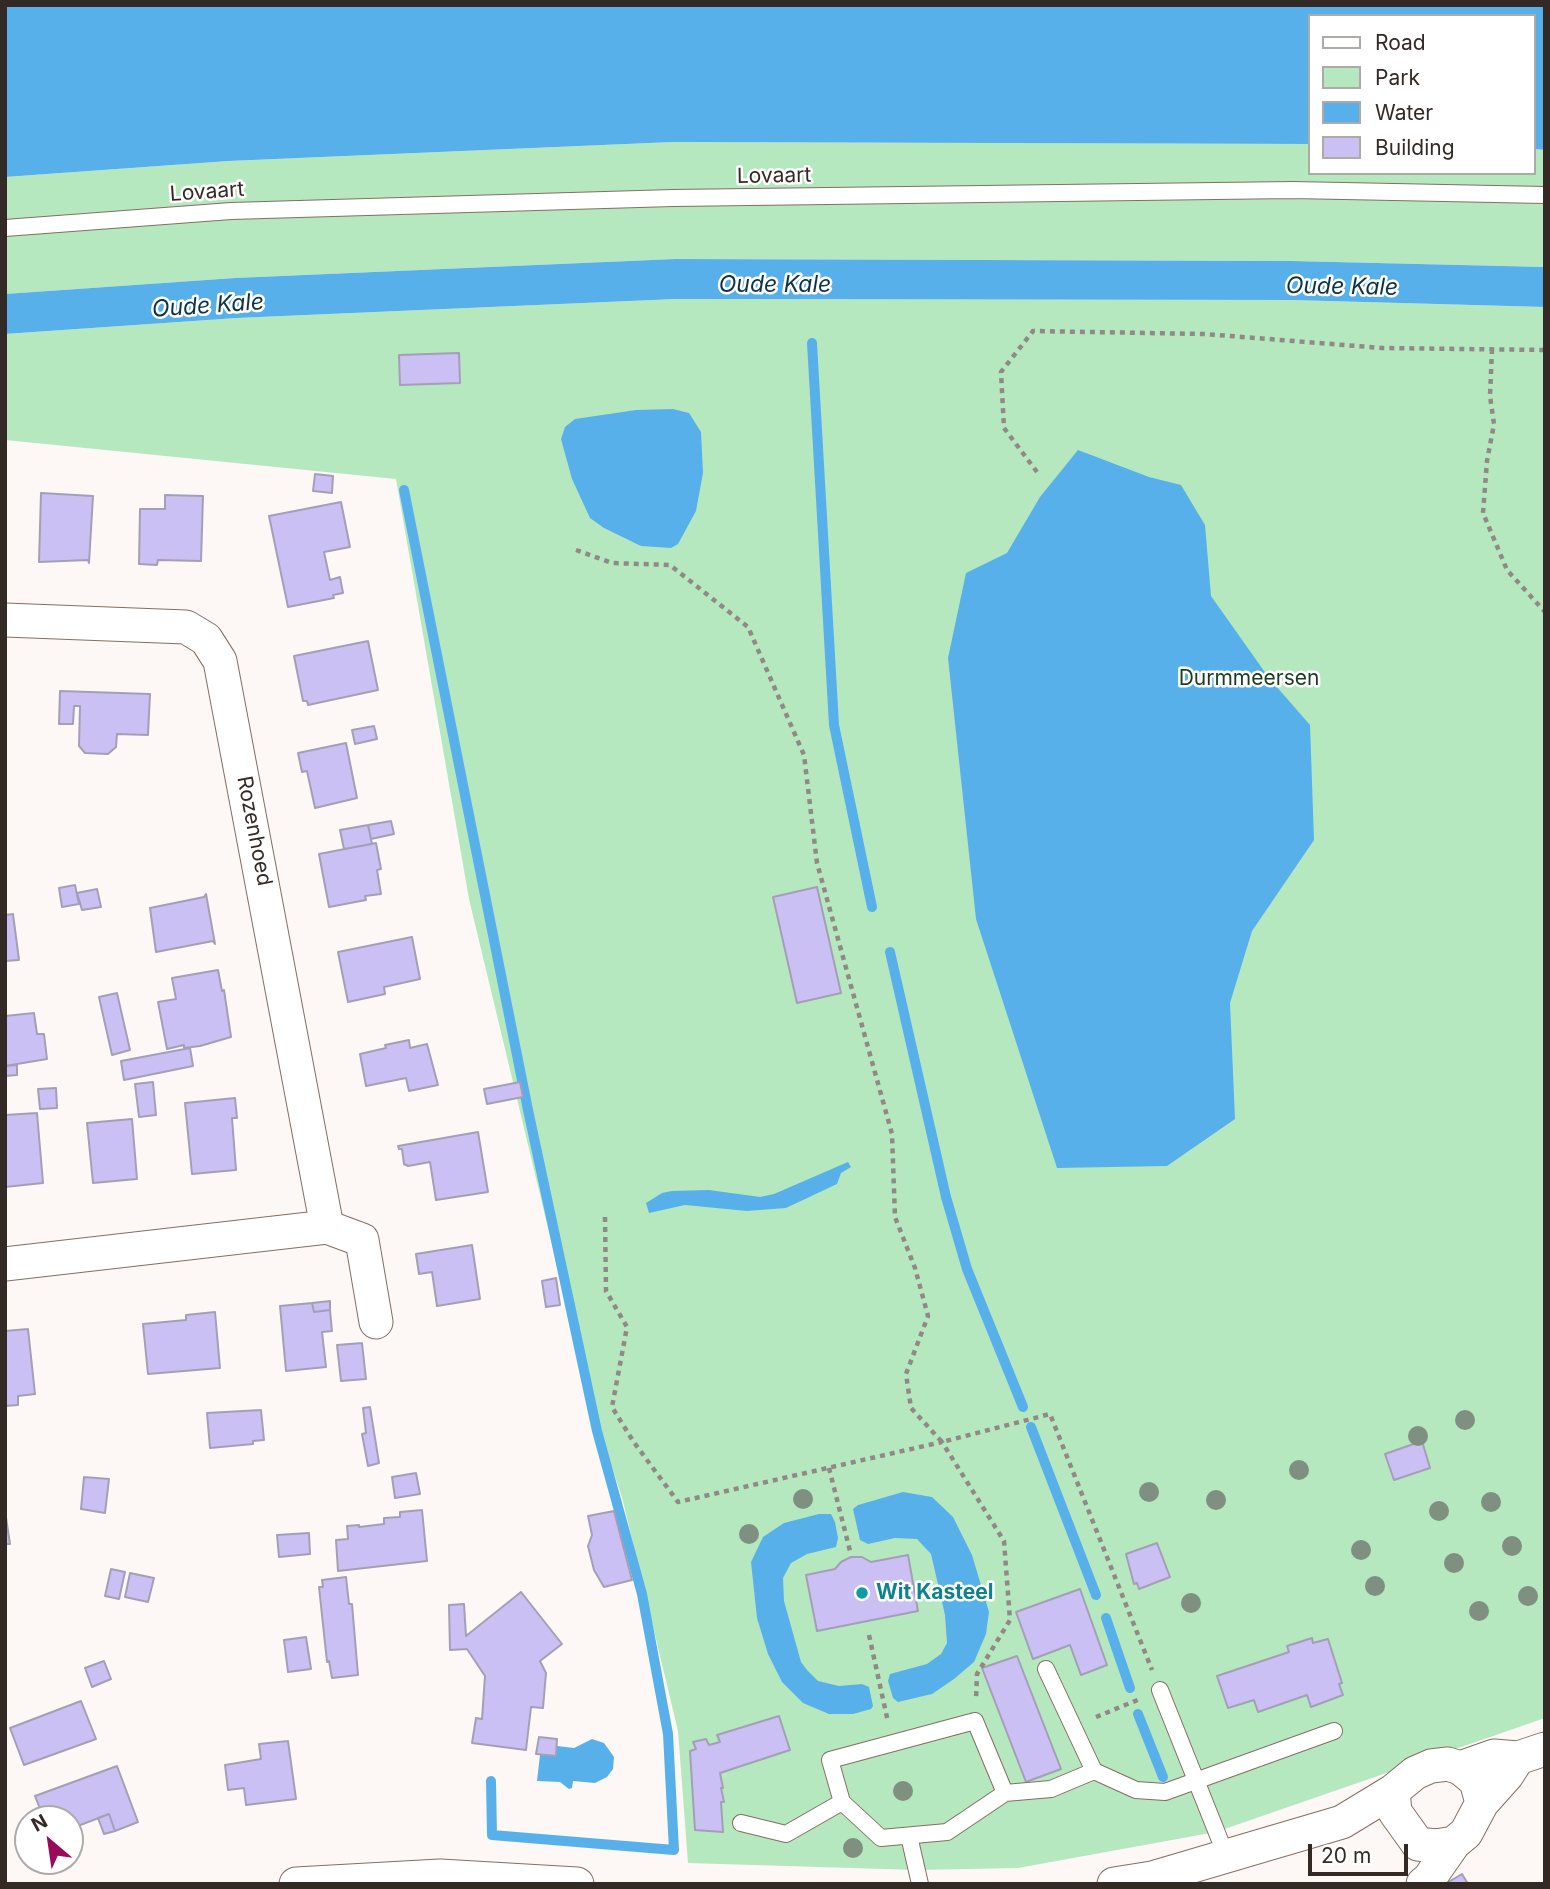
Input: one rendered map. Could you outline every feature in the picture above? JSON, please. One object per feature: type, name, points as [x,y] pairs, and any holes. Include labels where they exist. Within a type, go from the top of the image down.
[{"type":"street","name":"Rozenhoed","points":[[5,620],[186,627],[206,639],[220,661],[255,833],[327,1227]]},
{"type":"street","points":[[5,1264],[327,1227],[362,1240],[376,1322]]},
{"type":"street","points":[[1460,1768],[1494,1756],[1531,1753]]},
{"type":"street","points":[[1423,1884],[1454,1843],[1470,1827],[1482,1803],[1531,1753]]},
{"type":"street","points":[[1398,1884],[1409,1871],[1404,1819],[1415,1773],[1431,1766],[1448,1764],[1460,1768],[1476,1780],[1482,1803]]},
{"type":"street","points":[[1114,1884],[1152,1878],[1227,1858],[1342,1822],[1404,1819],[1436,1846],[1454,1843]]},
{"type":"street","points":[[296,1884],[440,1876],[577,1884]]},
{"type":"lane","name":"Lovaart","points":[[5,228],[231,211],[673,198],[1293,190],[1545,195]]},
{"type":"lane","points":[[1046,1669],[1094,1771],[1136,1790],[1165,1792],[1334,1731]]},
{"type":"lane","points":[[1160,1690],[1227,1858]]},
{"type":"lane","points":[[1005,1793],[975,1721],[830,1760],[842,1802],[881,1838],[947,1832],[1005,1793],[1051,1789],[1094,1771]]},
{"type":"lane","points":[[741,1822],[786,1834],[842,1802]]},
{"type":"lane","points":[[909,1836],[920,1884]]},
{"type":"path","points":[[1037,472],[1004,428],[1001,372],[1033,331],[1205,334],[1382,348],[1545,349]]},
{"type":"path","points":[[1492,349],[1490,396],[1494,424],[1487,461],[1483,513],[1507,569],[1545,612]]},
{"type":"path","points":[[576,550],[612,563],[670,565],[748,627],[804,755],[817,863],[892,1134],[895,1217],[915,1268],[928,1316],[906,1374],[911,1408],[942,1442],[1004,1541],[1010,1619],[977,1674],[975,1721]]},
{"type":"path","points":[[605,1217],[606,1291],[627,1327],[612,1407],[633,1441],[678,1502],[942,1442],[1050,1414],[1160,1690],[1073,1727]]},
{"type":"path","points":[[829,1468],[850,1552]]},
{"type":"path","points":[[869,1635],[893,1743]]},
{"type":"green space","points":[[673,142],[1308,144],[1308,175],[1536,175],[1536,149],[1545,150],[1545,267],[1292,261],[675,259],[235,278],[5,294],[5,177],[229,161]]},
{"type":"green space","name":"Durmmeersen","points":[[676,299],[1291,300],[1545,307],[1545,1718],[1216,1832],[1018,1868],[917,1870],[688,1863],[678,1731],[622,1497],[590,1403],[469,899],[396,479],[5,440],[5,334],[237,318]]},
{"type":"water","points":[[5,5],[1545,5],[1545,150],[1536,149],[1536,14],[1308,14],[1308,144],[673,142],[229,161],[5,177]]},
{"type":"water","name":"Oude Kale","points":[[675,259],[1292,261],[1545,267],[1545,307],[1291,300],[676,299],[237,318],[5,334],[5,294],[235,278]]},
{"type":"water","points":[[673,409],[689,413],[701,432],[703,473],[696,511],[678,544],[671,548],[641,546],[590,518],[572,479],[561,439],[565,427],[575,419],[636,410]]},
{"type":"water","points":[[1078,450],[1149,477],[1181,485],[1205,525],[1211,596],[1269,678],[1310,725],[1314,840],[1252,931],[1230,1003],[1235,1119],[1167,1166],[1057,1168],[976,919],[948,658],[966,573],[1007,553],[1040,497]]},
{"type":"water","points":[[848,1162],[851,1167],[841,1173],[837,1184],[786,1208],[747,1211],[685,1205],[649,1213],[646,1203],[662,1193],[672,1191],[709,1190],[760,1197],[774,1194]]},
{"type":"water","points":[[903,1492],[932,1497],[953,1517],[972,1555],[989,1612],[986,1634],[974,1662],[932,1694],[898,1702],[893,1698],[888,1681],[890,1674],[927,1664],[941,1654],[947,1643],[945,1615],[931,1554],[917,1539],[895,1538],[868,1544],[860,1540],[853,1509],[858,1505]]},
{"type":"water","points":[[819,1514],[831,1514],[838,1538],[836,1547],[807,1554],[791,1563],[783,1578],[784,1601],[801,1662],[807,1670],[818,1681],[839,1686],[862,1684],[869,1687],[873,1706],[853,1714],[829,1714],[803,1703],[782,1682],[768,1654],[757,1618],[751,1562],[763,1537],[784,1523]]},
{"type":"water","points":[[592,1739],[604,1743],[614,1757],[613,1769],[607,1777],[595,1783],[573,1781],[572,1788],[569,1789],[560,1782],[537,1781],[540,1755],[555,1756],[557,1746],[574,1748]]},
{"type":"building","points":[[459,353],[460,383],[400,385],[399,355]]},
{"type":"building","points":[[315,474],[333,476],[332,493],[313,491]]},
{"type":"building","points":[[41,493],[93,496],[89,563],[88,560],[39,562]]},
{"type":"building","points":[[165,495],[203,496],[201,561],[158,560],[157,565],[139,564],[140,509],[165,509]]},
{"type":"building","points":[[341,502],[350,547],[324,552],[330,580],[340,577],[343,593],[333,595],[334,598],[288,607],[269,516]]},
{"type":"building","points":[[368,641],[378,690],[308,705],[307,701],[303,701],[294,656]]},
{"type":"building","points":[[60,691],[150,694],[148,735],[117,734],[116,747],[108,754],[85,753],[79,746],[80,706],[74,706],[73,724],[59,724]]},
{"type":"building","points":[[374,726],[377,739],[355,744],[352,730]]},
{"type":"building","points":[[346,743],[357,798],[315,808],[307,771],[302,772],[298,753]]},
{"type":"building","points":[[391,821],[394,834],[371,839],[368,825]]},
{"type":"building","points":[[368,825],[372,844],[344,849],[340,830]]},
{"type":"building","points":[[376,843],[381,869],[377,870],[381,894],[365,896],[366,900],[329,907],[319,854]]},
{"type":"building","points":[[75,885],[79,904],[62,907],[59,888]]},
{"type":"building","points":[[817,887],[841,993],[797,1003],[773,897]]},
{"type":"building","points":[[97,889],[101,907],[82,910],[77,893]]},
{"type":"building","points":[[206,894],[215,944],[213,941],[156,952],[150,908],[204,897]]},
{"type":"building","points":[[13,914],[19,960],[5,961],[5,915]]},
{"type":"building","points":[[412,937],[420,979],[384,987],[385,994],[348,1002],[338,952]]},
{"type":"building","points":[[218,970],[231,1037],[200,1046],[184,1048],[184,1045],[167,1049],[158,1002],[176,999],[172,978]]},
{"type":"building","points":[[117,993],[130,1050],[112,1055],[99,997]]},
{"type":"building","points":[[34,1013],[37,1034],[44,1034],[47,1059],[5,1066],[5,1016]]},
{"type":"building","points":[[409,1040],[410,1048],[427,1044],[438,1085],[409,1091],[406,1078],[366,1086],[360,1054]]},
{"type":"building","points":[[190,1048],[193,1066],[124,1080],[121,1061]]},
{"type":"building","points":[[17,1065],[17,1075],[5,1076],[5,1066]]},
{"type":"building","points":[[153,1082],[156,1115],[139,1117],[135,1084]]},
{"type":"building","points":[[520,1082],[523,1097],[487,1104],[484,1089]]},
{"type":"building","points":[[56,1088],[57,1108],[40,1109],[38,1089]]},
{"type":"building","points":[[235,1098],[237,1118],[232,1118],[236,1170],[192,1174],[185,1103]]},
{"type":"building","points":[[37,1113],[43,1183],[5,1187],[5,1115]]},
{"type":"building","points":[[132,1119],[137,1179],[93,1183],[87,1123]]},
{"type":"building","points":[[478,1132],[488,1192],[436,1200],[430,1162],[408,1166],[404,1164],[402,1149],[398,1146]]},
{"type":"building","points":[[472,1245],[480,1299],[437,1306],[432,1272],[419,1274],[416,1254]]},
{"type":"building","points":[[556,1278],[560,1305],[546,1307],[542,1281]]},
{"type":"building","points":[[330,1301],[330,1310],[314,1312],[312,1303]]},
{"type":"building","points":[[312,1303],[314,1312],[330,1310],[332,1331],[322,1332],[326,1367],[286,1371],[280,1306]]},
{"type":"building","points":[[215,1312],[220,1368],[148,1374],[143,1324],[186,1320],[186,1315]]},
{"type":"building","points":[[28,1329],[35,1394],[18,1396],[18,1405],[5,1406],[5,1331]]},
{"type":"building","points":[[362,1343],[366,1379],[341,1381],[337,1345]]},
{"type":"building","points":[[370,1407],[379,1463],[368,1466],[362,1434],[366,1433],[363,1408]]},
{"type":"building","points":[[261,1410],[264,1440],[253,1441],[253,1444],[210,1448],[207,1413]]},
{"type":"building","points":[[1422,1441],[1430,1468],[1394,1480],[1385,1454]]},
{"type":"building","points":[[416,1473],[420,1494],[395,1498],[392,1477]]},
{"type":"building","points":[[84,1477],[109,1479],[105,1513],[81,1509]]},
{"type":"building","points":[[422,1510],[427,1561],[338,1571],[336,1540],[348,1539],[347,1526],[384,1524],[384,1518],[400,1517],[400,1512]]},
{"type":"building","points":[[5,1511],[10,1544],[5,1544]]},
{"type":"building","points":[[614,1511],[632,1580],[604,1587],[594,1570],[588,1546],[592,1535],[588,1516]]},
{"type":"building","points":[[309,1533],[310,1554],[279,1557],[277,1535]]},
{"type":"building","points":[[1157,1543],[1170,1577],[1139,1589],[1137,1583],[1134,1584],[1126,1554]]},
{"type":"building","name":"Wit Kasteel","points":[[908,1555],[918,1611],[817,1631],[806,1575],[835,1569],[851,1557],[862,1557],[871,1562]]},
{"type":"building","points":[[111,1569],[125,1572],[119,1599],[105,1596]]},
{"type":"building","points":[[130,1573],[154,1578],[148,1602],[125,1597]]},
{"type":"building","points":[[346,1577],[349,1604],[352,1604],[358,1675],[332,1678],[329,1661],[327,1662],[319,1587],[323,1587],[322,1580]]},
{"type":"building","points":[[1080,1589],[1107,1665],[1081,1675],[1070,1645],[1033,1659],[1016,1612]]},
{"type":"building","points":[[521,1592],[562,1644],[540,1661],[546,1673],[543,1708],[531,1707],[526,1750],[472,1743],[476,1718],[482,1719],[485,1676],[467,1649],[450,1650],[449,1605],[464,1604],[466,1636]]},
{"type":"building","points":[[306,1637],[311,1669],[288,1672],[284,1640]]},
{"type":"building","points":[[1312,1638],[1313,1643],[1328,1639],[1342,1683],[1339,1684],[1343,1695],[1311,1707],[1307,1695],[1258,1712],[1254,1700],[1228,1708],[1217,1676],[1289,1652],[1287,1646]]},
{"type":"building","points":[[1017,1656],[1061,1769],[1026,1782],[982,1668]]},
{"type":"building","points":[[104,1661],[111,1679],[92,1687],[85,1668]]},
{"type":"building","points":[[81,1701],[96,1739],[24,1765],[10,1728]]},
{"type":"building","points":[[779,1716],[790,1750],[720,1773],[724,1802],[721,1802],[723,1832],[695,1830],[690,1751],[696,1749],[693,1742],[706,1739],[709,1745],[720,1742],[717,1735]]},
{"type":"building","points":[[539,1737],[557,1739],[556,1756],[536,1754]]},
{"type":"building","points":[[288,1741],[296,1799],[246,1805],[244,1788],[228,1790],[225,1765],[261,1759],[259,1744]]},
{"type":"building","points":[[117,1766],[138,1822],[115,1831],[109,1814],[84,1824],[84,1805],[39,1805],[35,1796]]},
{"type":"building","points":[[109,1814],[115,1831],[104,1834],[98,1818]]},
{"type":"building","points":[[1462,1874],[1468,1884],[1445,1884]]},
{"type":"waterway","points":[[812,343],[834,725],[872,907]]},
{"type":"waterway","points":[[404,490],[528,1110],[597,1431],[642,1594],[668,1734],[674,1850],[492,1835],[491,1781]]},
{"type":"waterway","points":[[890,952],[946,1197],[967,1269],[1023,1407]]},
{"type":"waterway","points":[[1031,1427],[1096,1595]]},
{"type":"waterway","points":[[1106,1618],[1130,1688]]},
{"type":"waterway","points":[[1138,1714],[1163,1777]]},
{"type":"place","name":"Wit Kasteel","points":[[862,1593]]}]
